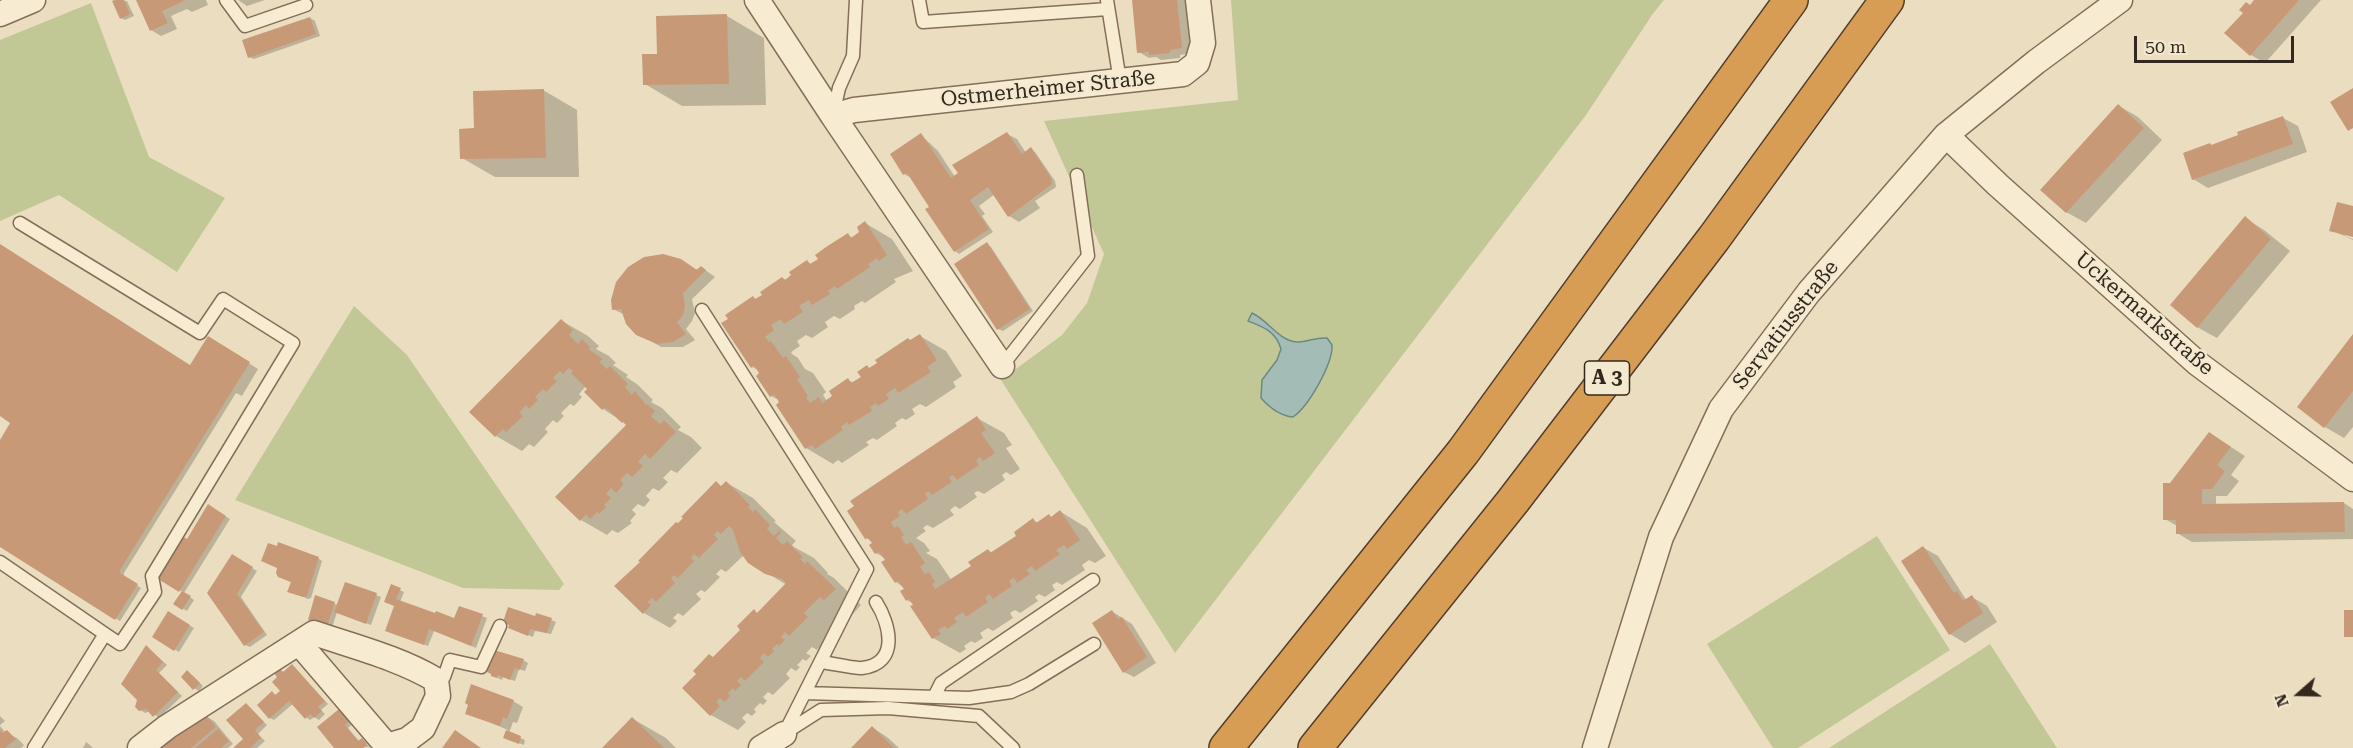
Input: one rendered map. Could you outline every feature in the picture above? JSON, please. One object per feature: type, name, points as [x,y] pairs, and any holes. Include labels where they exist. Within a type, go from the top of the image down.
[{"type":"highway","points":[[1226,748],[1463,452],[1791,0]]},
{"type":"highway","name":"A 3","points":[[1315,748],[1513,501],[1714,238],[1887,0]]},
{"type":"street","points":[[0,14],[33,0]]},
{"type":"street","points":[[757,0],[1002,366]]},
{"type":"street","name":"Ostmerheimer Straße","points":[[833,116],[855,110],[1183,74],[1197,63],[1203,43],[1198,0]]},
{"type":"street","name":"Servatiusstraße","points":[[1595,748],[1661,537],[1721,409],[1809,292],[1946,135],[2036,62],[2120,0]]},
{"type":"street","name":"Uckermarkstraße","points":[[1946,135],[1998,186],[2198,363],[2353,479]]},
{"type":"street","points":[[140,748],[167,726],[314,633],[420,670],[436,680],[438,696],[423,728],[407,740],[387,747],[299,643]]},
{"type":"street","points":[[761,748],[784,734]]},
{"type":"lane","points":[[226,0],[245,26],[306,4]]},
{"type":"lane","points":[[833,116],[839,88],[854,56],[856,0]]},
{"type":"lane","points":[[919,0],[923,22],[1108,4],[1120,81]]},
{"type":"lane","points":[[1002,366],[1088,256],[1077,175]]},
{"type":"lane","points":[[0,562],[120,644],[156,592],[152,576],[293,343],[223,299],[200,333],[20,223]]},
{"type":"lane","points":[[702,310],[867,569],[784,734]]},
{"type":"lane","points":[[934,698],[940,683],[1093,580]]},
{"type":"lane","points":[[820,662],[861,669],[883,658],[888,648],[890,635],[876,602]]},
{"type":"lane","points":[[436,680],[444,677],[450,660],[481,667],[500,626]]},
{"type":"lane","points":[[34,748],[105,634]]},
{"type":"lane","points":[[805,693],[866,693],[969,698],[1011,692],[1029,684],[1094,644]]},
{"type":"lane","points":[[784,734],[820,710],[888,708],[979,716],[1013,748]]},
{"type":"green space","points":[[1231,0],[1664,0],[1586,115],[1175,653],[1001,380],[1062,335],[1087,303],[1104,254],[1044,121],[1238,100]]},
{"type":"green space","points":[[91,3],[149,157],[225,198],[177,272],[59,195],[0,221],[0,40]]},
{"type":"green space","points":[[354,306],[407,355],[564,584],[559,590],[463,588],[235,500]]},
{"type":"green space","points":[[1877,536],[1950,650],[1798,748],[1773,748],[1707,644]]},
{"type":"green space","points":[[1990,644],[2057,748],[1829,748]]},
{"type":"water","points":[[1252,313],[1291,341],[1301,342],[1327,338],[1332,345],[1324,373],[1306,404],[1293,417],[1284,415],[1261,398],[1262,380],[1277,360],[1281,349],[1272,334],[1248,321]]},
{"type":"building","points":[[124,0],[130,14],[120,19],[112,1]]},
{"type":"building","points":[[136,0],[186,0],[162,11],[168,23],[150,31]]},
{"type":"building","points":[[1132,0],[1177,0],[1182,48],[1170,50],[1170,53],[1149,55],[1149,52],[1137,53]]},
{"type":"building","points":[[2254,0],[2299,0],[2250,56],[2224,33],[2243,13],[2239,10],[2246,2],[2250,5]]},
{"type":"building","points":[[727,14],[729,84],[643,85],[642,54],[657,54],[656,16]]},
{"type":"building","points":[[310,17],[316,34],[248,58],[242,40]]},
{"type":"building","points":[[2353,88],[2353,128],[2348,131],[2330,102]]},
{"type":"building","points":[[544,89],[546,158],[460,159],[459,129],[474,128],[473,91]]},
{"type":"building","points":[[2118,104],[2144,128],[2066,213],[2040,190]]},
{"type":"building","points":[[2283,116],[2293,144],[2192,180],[2183,153],[2210,143],[2211,145],[2238,135],[2237,132]]},
{"type":"building","points":[[1007,132],[1022,154],[1031,147],[1051,178],[1052,184],[1008,217],[988,187],[970,200],[989,229],[954,252],[925,209],[929,207],[907,173],[903,175],[890,154],[921,133],[951,178],[958,173],[952,165]]},
{"type":"building","points":[[2337,202],[2353,206],[2353,237],[2329,231]]},
{"type":"building","points":[[2245,216],[2271,239],[2197,328],[2170,305]]},
{"type":"building","points":[[865,221],[887,255],[879,261],[877,258],[868,264],[870,267],[837,289],[835,286],[828,291],[830,294],[812,305],[809,300],[799,306],[803,312],[784,324],[781,319],[771,325],[774,330],[765,337],[769,342],[771,341],[783,358],[786,356],[800,377],[797,379],[810,403],[819,397],[822,403],[832,396],[829,391],[848,378],[851,383],[861,377],[857,372],[867,365],[869,368],[877,363],[875,360],[908,338],[910,340],[920,334],[937,360],[927,367],[931,372],[898,393],[895,388],[886,394],[889,399],[878,406],[876,403],[870,407],[872,411],[849,425],[847,422],[841,427],[843,430],[815,449],[812,445],[805,449],[776,405],[779,402],[774,394],[770,397],[756,376],[759,373],[754,365],[751,368],[721,323],[728,319],[725,315],[753,296],[755,299],[762,295],[760,292],[782,277],[785,280],[791,275],[789,272],[807,260],[810,264],[818,259],[815,255],[826,247],[848,233],[851,238],[859,232],[857,227]]},
{"type":"building","points":[[987,242],[1030,309],[997,330],[954,264]]},
{"type":"building","points":[[0,244],[190,365],[208,336],[250,362],[120,570],[120,573],[138,584],[115,620],[0,547],[0,440],[10,423],[0,416]]},
{"type":"building","points":[[663,254],[681,259],[697,270],[701,266],[706,270],[683,293],[685,306],[683,315],[677,322],[686,334],[673,342],[657,344],[636,335],[626,324],[621,309],[612,310],[611,300],[616,282],[628,267],[644,257]]},
{"type":"building","points":[[561,319],[573,330],[569,335],[578,344],[582,339],[590,347],[588,349],[603,359],[599,362],[607,369],[610,366],[628,384],[625,387],[632,395],[635,391],[646,405],[655,411],[651,416],[660,424],[664,420],[676,432],[650,459],[645,454],[638,462],[643,466],[632,477],[627,473],[620,480],[624,484],[616,493],[611,488],[606,494],[611,498],[599,514],[597,512],[590,519],[586,514],[580,521],[555,497],[626,425],[605,407],[602,410],[584,392],[587,389],[571,373],[573,371],[569,368],[563,374],[560,371],[553,378],[557,381],[546,392],[543,389],[535,397],[538,400],[529,409],[526,405],[519,413],[523,416],[506,432],[503,429],[495,437],[469,412]]},
{"type":"building","points":[[2353,334],[2353,391],[2324,428],[2297,407]]},
{"type":"building","points":[[977,416],[986,430],[981,433],[995,453],[983,461],[980,457],[976,460],[979,465],[957,480],[953,475],[949,478],[952,482],[932,495],[929,491],[925,494],[928,499],[906,514],[902,509],[898,512],[900,516],[891,522],[894,528],[898,526],[904,535],[901,537],[906,545],[911,542],[925,563],[920,567],[925,574],[929,572],[935,582],[932,584],[935,589],[971,566],[968,562],[988,549],[990,553],[1016,536],[1014,532],[1033,518],[1036,523],[1049,514],[1051,517],[1060,510],[1080,540],[1067,549],[1064,545],[1056,550],[1060,554],[1035,571],[1032,566],[1026,570],[1030,574],[1017,583],[1014,578],[1009,581],[1012,586],[993,599],[989,594],[985,598],[988,602],[966,617],[963,612],[954,618],[957,622],[947,629],[945,626],[938,630],[941,634],[932,639],[910,606],[913,605],[909,599],[906,601],[900,591],[904,589],[898,581],[895,583],[881,562],[885,560],[879,552],[875,554],[869,545],[872,543],[868,538],[865,539],[847,511],[854,506],[850,501]]},
{"type":"building","points":[[2209,432],[2231,447],[2217,465],[2225,471],[2212,489],[2202,489],[2202,504],[2344,502],[2345,532],[2176,534],[2176,520],[2163,520],[2163,483],[2170,483]]},
{"type":"building","points":[[716,481],[721,486],[726,481],[750,505],[748,507],[753,512],[755,509],[770,525],[767,529],[774,536],[780,530],[776,538],[783,545],[787,541],[803,557],[800,559],[805,564],[807,561],[836,589],[824,600],[820,597],[804,613],[808,617],[789,636],[785,632],[781,637],[785,640],[772,649],[774,651],[768,657],[764,653],[760,658],[764,662],[745,681],[741,677],[737,681],[741,685],[735,691],[733,688],[728,693],[730,696],[725,702],[720,698],[716,702],[720,706],[710,716],[682,688],[696,674],[693,671],[709,654],[713,657],[740,630],[737,626],[754,609],[757,613],[786,583],[782,579],[765,574],[748,563],[740,552],[733,530],[729,526],[721,534],[717,531],[714,535],[718,539],[699,558],[694,554],[691,558],[694,561],[678,578],[674,575],[671,578],[675,583],[656,602],[652,598],[648,602],[651,605],[643,614],[614,586],[640,562],[638,561],[676,522],[678,523],[683,518],[681,517]]},
{"type":"building","points":[[208,504],[226,516],[179,592],[155,577],[181,535],[187,539]]},
{"type":"building","points":[[278,542],[319,557],[307,596],[287,592],[291,582],[278,577],[277,568],[261,561],[268,543],[277,546]]},
{"type":"building","points":[[1923,546],[1954,593],[1957,591],[1963,601],[1972,595],[1983,613],[1949,635],[1901,561]]},
{"type":"building","points":[[232,554],[253,567],[237,594],[264,632],[244,646],[207,593]]},
{"type":"building","points":[[345,582],[377,593],[366,624],[334,612]]},
{"type":"building","points":[[391,584],[401,588],[396,599],[435,613],[436,611],[454,618],[459,606],[483,614],[471,646],[429,629],[424,645],[385,631],[394,606],[384,602]]},
{"type":"building","points":[[182,591],[191,596],[182,610],[173,604]]},
{"type":"building","points":[[315,595],[335,602],[327,626],[308,620]]},
{"type":"building","points":[[508,607],[535,616],[536,613],[552,618],[547,633],[530,629],[528,636],[508,628],[509,625],[503,622]]},
{"type":"building","points":[[1112,610],[1118,619],[1122,617],[1147,657],[1123,673],[1092,623]]},
{"type":"building","points":[[2344,610],[2353,610],[2353,637],[2344,637]]},
{"type":"building","points":[[168,611],[190,625],[174,651],[152,637]]},
{"type":"building","points":[[146,645],[163,662],[156,670],[178,692],[153,717],[146,709],[139,711],[135,707],[137,700],[121,684]]},
{"type":"building","points":[[494,650],[524,659],[520,670],[515,668],[510,680],[498,675],[497,678],[491,676],[487,672]]},
{"type":"building","points":[[292,664],[325,701],[318,707],[322,711],[314,718],[310,714],[305,719],[289,701],[269,719],[257,705],[272,691],[275,695],[280,691],[272,682],[277,677],[274,673],[279,668],[283,672]]},
{"type":"building","points":[[187,670],[200,683],[193,690],[181,677]]},
{"type":"building","points":[[471,684],[514,700],[507,719],[503,717],[500,726],[465,714],[468,705],[465,703]]},
{"type":"building","points":[[246,703],[264,722],[255,730],[261,738],[250,748],[233,748],[243,739],[226,720]]},
{"type":"building","points":[[339,709],[349,721],[345,725],[358,741],[362,738],[367,744],[364,748],[334,748],[317,727]]},
{"type":"building","points":[[204,713],[216,727],[191,748],[154,748]]},
{"type":"building","points":[[632,717],[664,748],[602,748]]},
{"type":"building","points":[[872,726],[894,748],[851,748]]},
{"type":"building","points":[[218,729],[229,741],[221,748],[195,748]]},
{"type":"building","points":[[0,730],[3,733],[7,730],[16,739],[5,748],[0,748]]},
{"type":"building","points":[[455,730],[481,748],[442,748]]},
{"type":"building","points":[[506,730],[521,736],[519,744],[503,738]]}]
